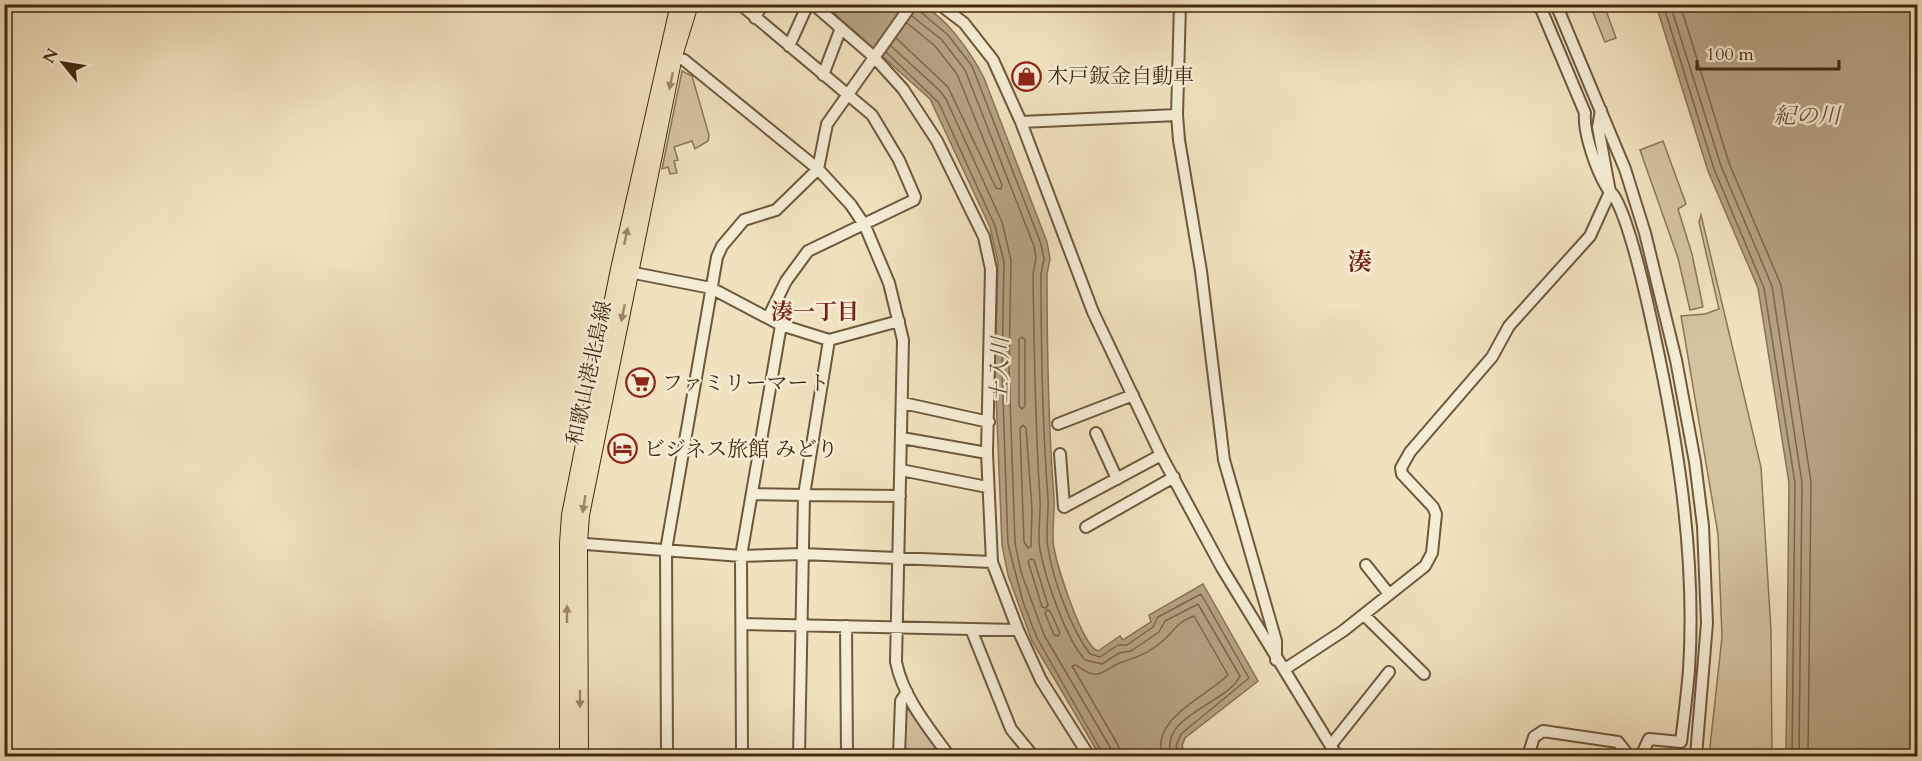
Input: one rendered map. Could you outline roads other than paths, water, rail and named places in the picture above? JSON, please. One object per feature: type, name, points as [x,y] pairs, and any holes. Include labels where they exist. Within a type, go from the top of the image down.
[{"type":"main road","name":"和歌山港北島線","points":[[567,756],[573,543],[587,481],[625,271],[670,55],[678,4]]},
{"type":"main road","name":"和歌山港北島線","points":[[670,55],[691,4]]},
{"type":"main road","name":"和歌山港北島線","points":[[573,543],[581,756]]},
{"type":"street","points":[[740,4],[872,115],[899,160],[915,197],[914,200],[865,226],[808,251],[786,281],[768,318]]},
{"type":"street","points":[[755,18],[762,4]]},
{"type":"street","points":[[789,46],[808,4]]},
{"type":"street","points":[[813,4],[876,55],[903,89],[937,141],[984,237],[992,269],[987,453],[992,562],[1018,630],[1041,680],[1089,756]]},
{"type":"street","points":[[668,756],[666,550],[711,288],[720,251],[744,220],[776,210],[818,169],[827,124],[912,4]]},
{"type":"street","points":[[939,4],[964,23],[993,60],[1021,122],[1093,312],[1161,455],[1222,568],[1337,756]]},
{"type":"street","points":[[1180,4],[1177,115],[1201,271],[1224,460],[1276,640],[1280,665]]},
{"type":"street","points":[[1539,4],[1585,113],[1583,126],[1606,187],[1611,192]]},
{"type":"street","points":[[1556,4],[1601,110],[1645,232],[1676,360],[1695,462],[1703,526],[1707,623],[1696,756]]},
{"type":"street","points":[[823,75],[841,28]]},
{"type":"street","points":[[670,55],[818,169],[851,205],[865,226],[889,283],[903,340],[896,662],[898,675],[915,708],[948,756]]},
{"type":"street","points":[[1601,110],[1598,128],[1611,192],[1630,242],[1647,300],[1680,473],[1687,541],[1689,669],[1681,742],[1650,739],[1641,756]]},
{"type":"street","points":[[1021,122],[1177,115]]},
{"type":"street","points":[[1280,665],[1364,615],[1425,566],[1432,554],[1436,514],[1433,507],[1402,474],[1404,460],[1492,357],[1509,326],[1590,236],[1611,192]]},
{"type":"street","points":[[625,271],[711,288],[781,325],[829,340],[899,321]]},
{"type":"street","points":[[742,756],[741,556],[781,325]]},
{"type":"street","points":[[799,756],[804,495],[829,340]]},
{"type":"street","points":[[1058,424],[1133,395]]},
{"type":"street","points":[[903,403],[989,422]]},
{"type":"street","points":[[1096,432],[1117,479]]},
{"type":"street","points":[[902,438],[987,453]]},
{"type":"street","points":[[1060,454],[1064,507],[1161,455]]},
{"type":"street","points":[[901,470],[987,488]]},
{"type":"street","points":[[1086,527],[1174,477]]},
{"type":"street","points":[[752,494],[900,496]]},
{"type":"street","points":[[573,543],[741,556],[802,554],[992,562]]},
{"type":"street","points":[[1366,565],[1389,594]]},
{"type":"street","points":[[1364,615],[1424,674]]},
{"type":"street","points":[[742,624],[1018,630]]},
{"type":"street","points":[[846,626],[846,756]]},
{"type":"street","points":[[971,629],[1011,729],[1033,756]]},
{"type":"street","points":[[1330,745],[1389,672]]},
{"type":"street","points":[[899,756],[901,701],[907,692]]},
{"type":"street","points":[[1528,756],[1534,737],[1543,731],[1618,742],[1629,756]]},
{"type":"water","name":"土入川","points":[[897,3],[917,5],[927,9],[947,24],[973,58],[984,78],[1047,242],[1050,259],[1047,274],[1047,330],[1054,498],[1053,542],[1060,571],[1078,621],[1092,646],[1098,651],[1120,636],[1123,640],[1151,622],[1149,615],[1203,584],[1258,681],[1185,738],[1182,746],[1188,756],[1100,756],[1032,641],[1008,575],[1002,545],[995,370],[998,262],[990,227],[930,99],[825,5]]},
{"type":"water","name":"紀の川","points":[[1656,5],[1917,5],[1917,756],[1786,756],[1789,483],[1758,288],[1708,171]]},
{"type":"place","name":"木戸鈑金自動車","points":[[1026,76]]},
{"type":"place","name":"ファミリーマート","points":[[641,383]]},
{"type":"place","name":"ビジネス旅館 みどり","points":[[623,449]]},
{"type":"district","name":"湊","points":[[1360,262]]},
{"type":"district","name":"湊一丁目","points":[[815,311]]}]
